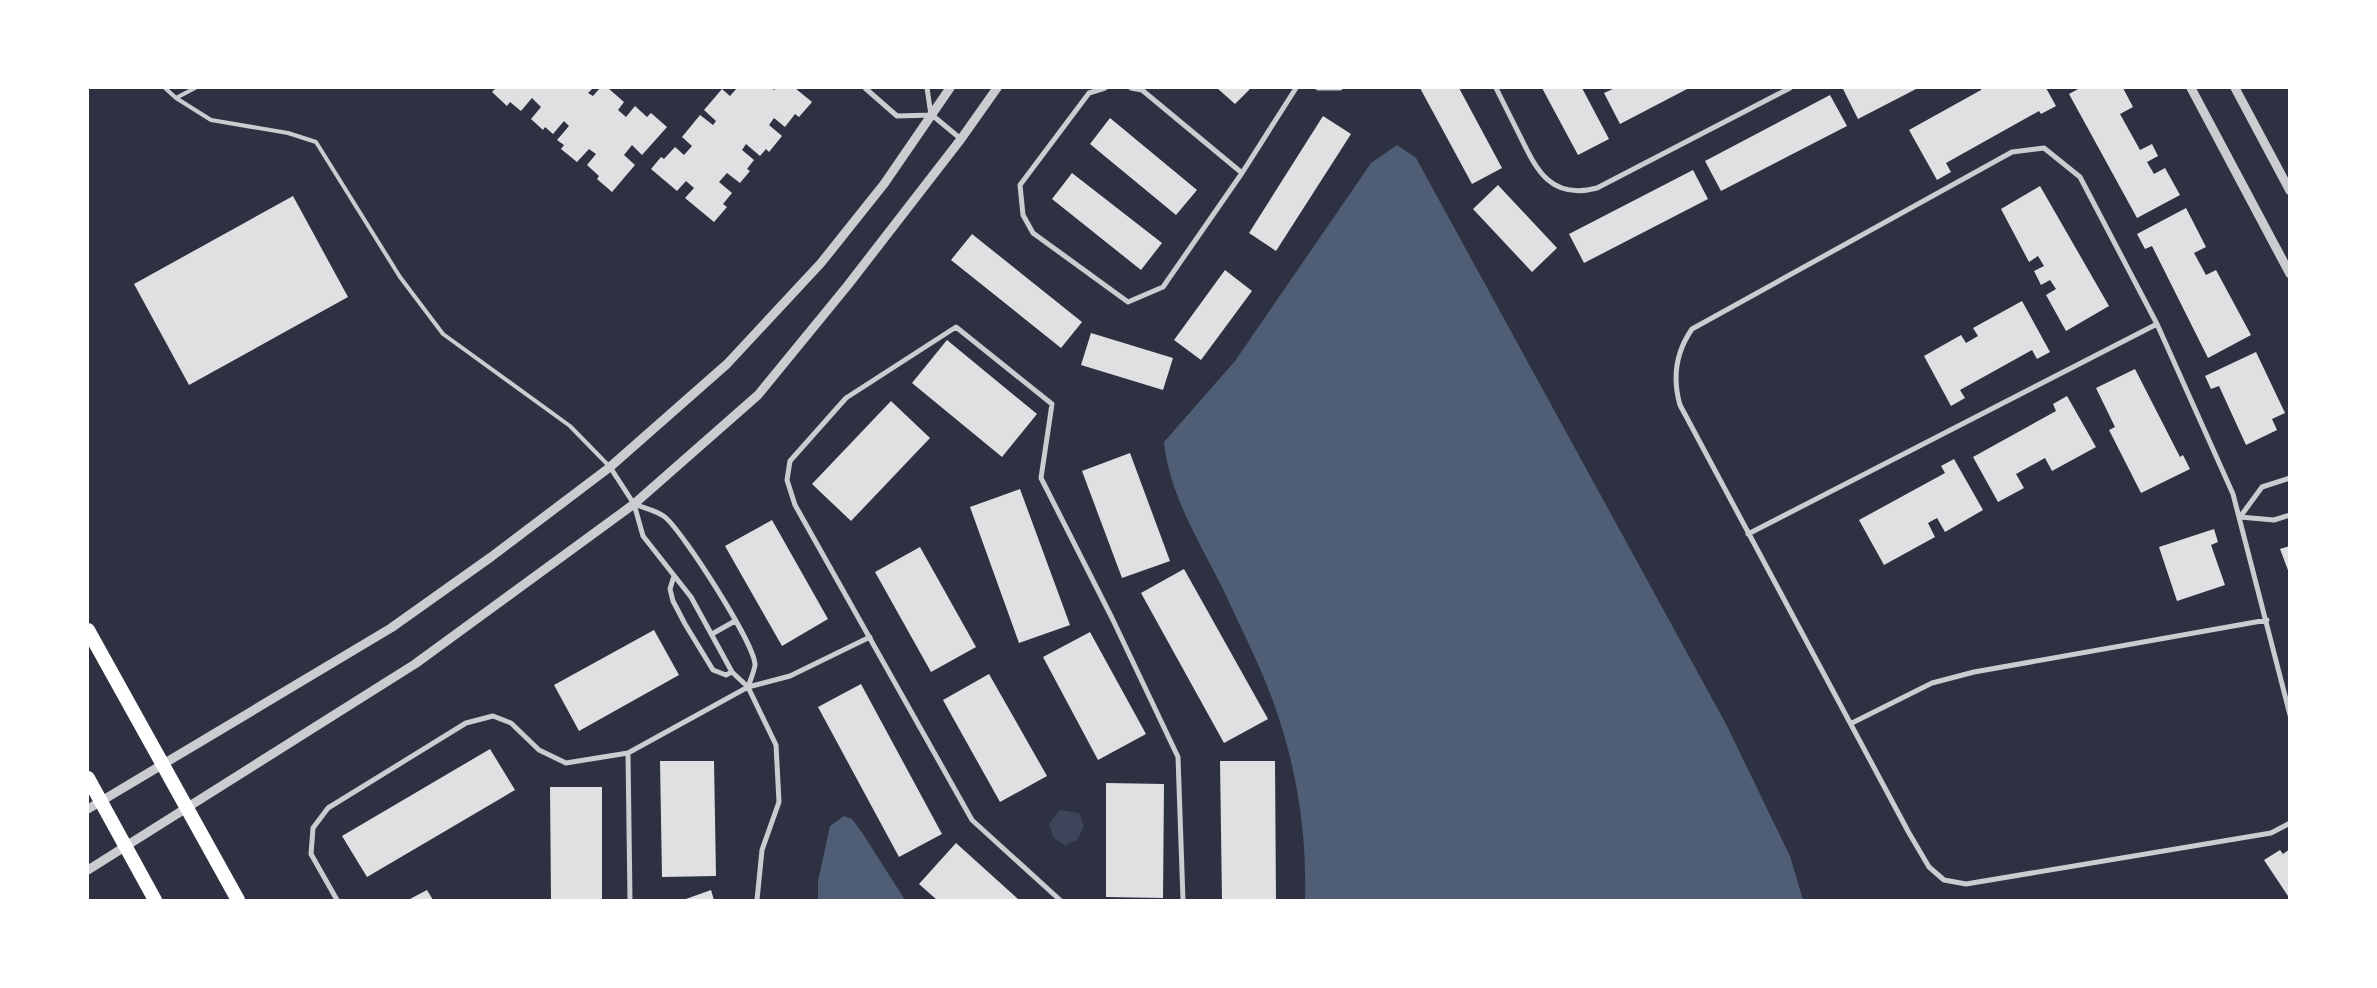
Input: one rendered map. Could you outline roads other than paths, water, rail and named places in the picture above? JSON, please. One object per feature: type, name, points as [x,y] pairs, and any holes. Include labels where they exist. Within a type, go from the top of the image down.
[{"type":"highway","points":[[88,630],[238,900]]},
{"type":"highway","points":[[88,778],[155,900]]},
{"type":"street","points":[[865,88],[897,116],[932,115]]},
{"type":"street","points":[[927,88],[932,115],[960,139]]},
{"type":"street","points":[[88,809],[391,628],[491,557],[610,467],[726,364],[821,263],[884,184],[950,88]]},
{"type":"street","points":[[88,870],[415,664],[634,504],[758,394],[848,285],[997,88]]},
{"type":"street","points":[[1105,88],[1089,93],[1020,185],[1023,214],[1033,233],[1128,302],[1163,287],[1242,173],[1296,88]]},
{"type":"street","points":[[1131,88],[1142,90],[1242,173]]},
{"type":"street","points":[[1318,88],[1340,88]]},
{"type":"street","points":[[1496,88],[1535,169],[1548,181],[1564,189],[1580,193],[1596,188],[1790,88]]},
{"type":"street","points":[[2191,88],[2290,274]]},
{"type":"street","points":[[2235,88],[2290,191]]},
{"type":"street","points":[[2290,715],[2233,494],[2157,324],[2080,177],[2044,148],[2012,152],[1692,329],[1683,342],[1677,358],[1675,388],[1680,405],[1929,867],[1944,880],[1966,884],[2015,876],[2271,833],[2290,823]]},
{"type":"street","points":[[1748,534],[2157,324]]},
{"type":"street","points":[[1060,900],[972,820],[795,505],[787,480],[790,461],[846,398],[956,327],[1052,404],[1041,478],[1112,618],[1178,757],[1183,900]]},
{"type":"street","points":[[610,467],[634,504],[642,536],[691,597],[732,672],[748,687],[776,745],[779,802],[762,850],[757,900]]},
{"type":"street","points":[[2240,517],[2262,488],[2290,478]]},
{"type":"street","points":[[634,504],[665,516],[704,568],[746,642],[755,665],[748,687]]},
{"type":"street","points":[[2240,517],[2274,520],[2290,515]]},
{"type":"street","points":[[674,576],[670,588],[673,602],[684,624],[713,670],[726,675],[732,672]]},
{"type":"street","points":[[1852,723],[1932,683],[1974,672],[2266,620]]},
{"type":"street","points":[[712,634],[734,621]]},
{"type":"street","points":[[337,900],[311,854],[313,828],[328,808],[466,723],[493,716],[511,723],[539,750],[566,763],[628,753],[748,687],[790,676],[870,637]]},
{"type":"street","points":[[628,753],[630,900]]},
{"type":"lane","points":[[165,88],[176,98],[211,120],[288,133],[316,142],[400,277],[443,334],[570,426],[610,467]]},
{"type":"lane","points":[[176,98],[195,88]]}]
